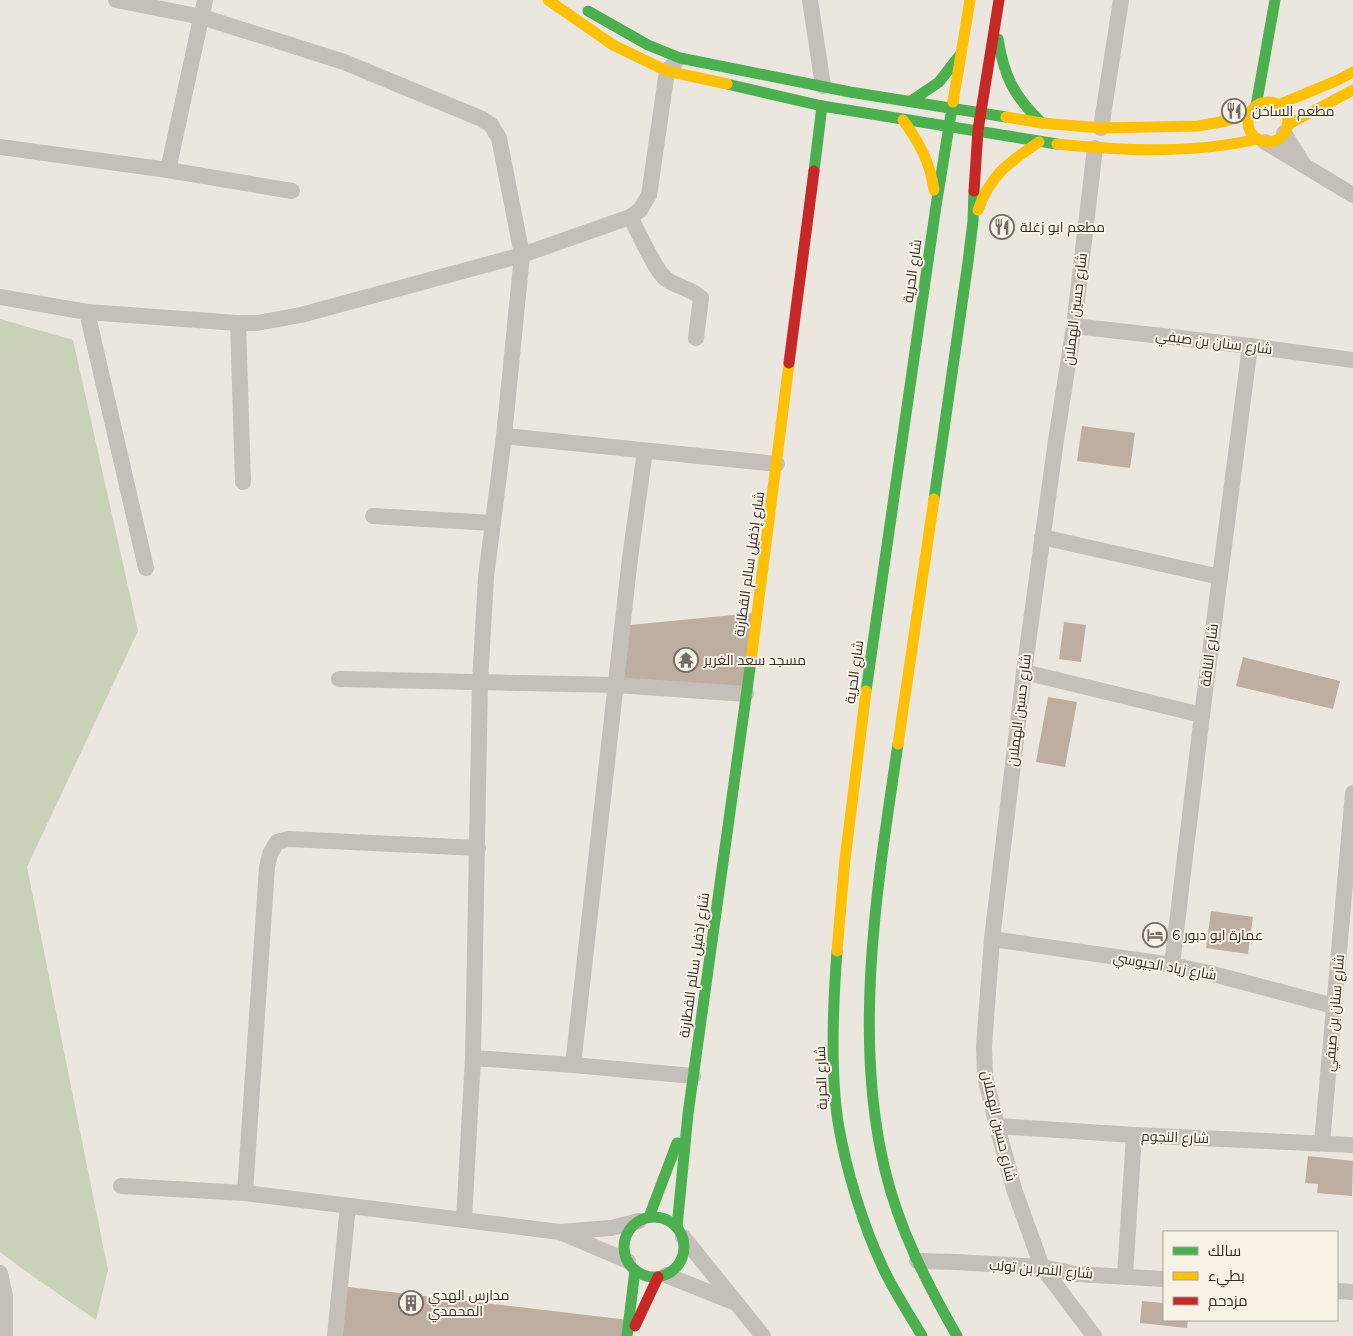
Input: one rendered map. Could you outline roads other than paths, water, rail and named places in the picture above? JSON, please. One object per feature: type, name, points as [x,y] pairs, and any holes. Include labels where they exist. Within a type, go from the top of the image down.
[{"type":"main road","points":[[548,0],[613,45],[667,71],[822,106],[1039,142],[1095,148],[1192,149],[1262,141],[1280,138],[1286,129],[1353,90]]},
{"type":"main road","name":"شارع الحرية","points":[[922,1336],[884,1270],[850,1178],[838,1122],[835,1079],[835,982],[845,859],[864,707],[936,206],[970,0]]},
{"type":"main road","points":[[956,1336],[917,1261],[900,1218],[885,1168],[874,1115],[870,1045],[873,960],[883,848],[972,228],[978,132],[998,0]]},
{"type":"main road","points":[[1262,141],[1252,135],[1248,120],[1253,109],[1275,0]]},
{"type":"main road","points":[[579,4],[620,31],[680,58],[823,86],[1042,123],[1101,128],[1198,126],[1226,121],[1253,109],[1273,96],[1338,80],[1353,72]]},
{"type":"main road","points":[[995,20],[1001,60],[1010,85],[1025,108],[1042,123]]},
{"type":"main road","points":[[1271,27],[1273,96],[1284,110],[1287,118],[1286,129]]},
{"type":"main road","points":[[912,101],[934,88],[945,78],[962,52]]},
{"type":"main road","name":"شارع إذفيل سالم القطارنة","points":[[680,1232],[688,1114],[777,464],[822,106]]},
{"type":"main road","points":[[903,120],[927,156],[932,170],[936,206]]},
{"type":"main road","points":[[972,228],[982,194],[994,176],[1010,160],[1039,142]]},
{"type":"main road","name":"شارع إذفيل سالم القطارنة","points":[[644,1219],[688,1114]]},
{"type":"main road","points":[[629,1336],[631,1266],[624,1250],[625,1239],[630,1228],[644,1219],[659,1217],[669,1220],[680,1232],[684,1248],[682,1259],[676,1268],[662,1276],[646,1276],[631,1266]]},
{"type":"main road","points":[[629,1336],[662,1276]]},
{"type":"street","points":[[116,0],[202,17],[344,62],[482,118],[491,126],[499,138],[522,255],[504,436],[486,577],[480,682],[473,1058],[464,1219]]},
{"type":"street","points":[[168,170],[206,0]]},
{"type":"street","points":[[810,0],[823,86]]},
{"type":"street","points":[[1101,128],[1121,0]]},
{"type":"street","points":[[0,297],[87,312],[257,323],[301,315],[522,255],[630,217],[640,210],[649,195],[667,71],[680,58]]},
{"type":"street","points":[[1286,129],[1304,166]]},
{"type":"street","points":[[1262,141],[1353,195]]},
{"type":"street","points":[[0,147],[168,170],[292,192]]},
{"type":"street","name":"شارع حسين الهملان","points":[[1094,1336],[1042,1267],[1014,1189],[997,1126],[985,1076],[984,1046],[992,940],[1024,672],[1056,440],[1074,326],[1095,148]]},
{"type":"street","points":[[630,217],[661,274],[674,283],[695,292],[700,298],[696,338]]},
{"type":"street","points":[[87,312],[146,568]]},
{"type":"street","points":[[238,323],[243,482]]},
{"type":"street","name":"شارع سنان بن صيفي","points":[[1074,326],[1353,360]]},
{"type":"street","name":"شارع الناقة","points":[[1172,965],[1250,346]]},
{"type":"street","points":[[504,436],[777,464]]},
{"type":"street","points":[[572,1065],[630,558],[645,451]]},
{"type":"street","points":[[373,516],[493,523]]},
{"type":"street","points":[[1042,537],[1220,577]]},
{"type":"street","points":[[1024,672],[1202,715]]},
{"type":"street","points":[[339,678],[616,685],[746,694]]},
{"type":"street","name":"شارع سنان بن صيفي","points":[[1322,1143],[1353,793]]},
{"type":"street","points":[[245,1193],[267,867],[270,854],[277,842],[288,839],[478,848]]},
{"type":"street","name":"شارع زياد الجيوسي","points":[[992,940],[1172,965],[1218,975],[1334,1006]]},
{"type":"street","points":[[473,1058],[693,1076]]},
{"type":"street","name":"شارع النجوم","points":[[997,1126],[1134,1135],[1353,1145]]},
{"type":"street","points":[[1125,1276],[1134,1135]]},
{"type":"street","points":[[121,1186],[245,1193],[560,1232],[610,1228],[644,1219]]},
{"type":"street","points":[[335,1336],[348,1206]]},
{"type":"street","points":[[560,1232],[631,1266]]},
{"type":"street","points":[[680,1232],[763,1336]]},
{"type":"street","name":"شارع النمر بن تولب","points":[[917,1261],[1042,1267],[1076,1274],[1163,1279]]},
{"type":"street","points":[[0,1273],[5,1296],[5,1336]]},
{"type":"street","points":[[662,1276],[738,1304]]},
{"type":"street","points":[[1338,1291],[1353,1292]]},
{"type":"place","name":"مطعم الساخن","points":[[1234,111]]},
{"type":"place","name":"مطعم ابو زغلة","points":[[1002,227]]},
{"type":"place","name":"مسجد سعد الغرير","points":[[686,660]]},
{"type":"place","name":"عمارة ابو دبور 6","points":[[1155,935]]},
{"type":"place","name":"مدارس الهدي المحمدي","points":[[411,1303]]}]
